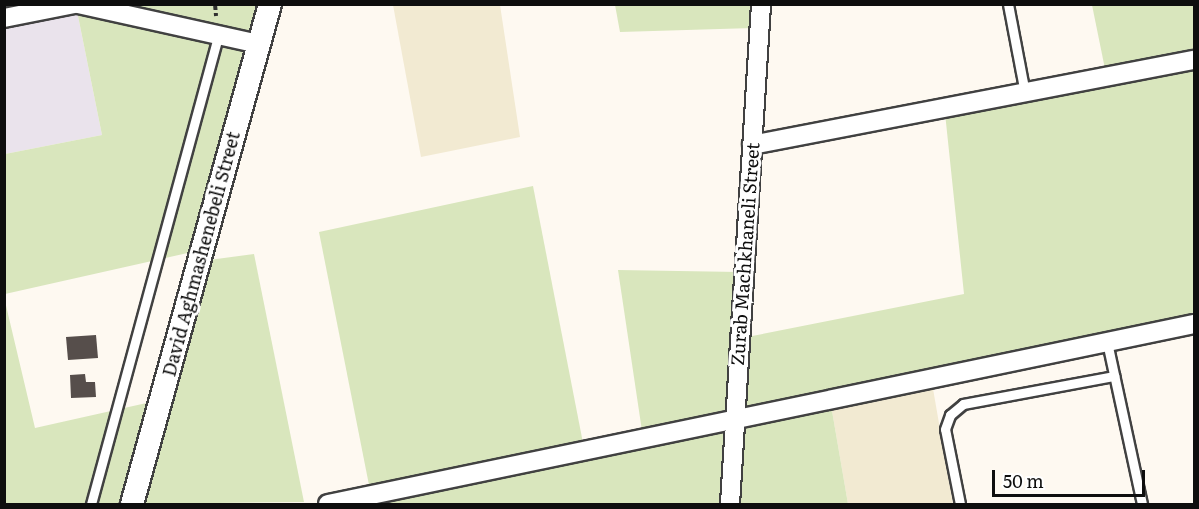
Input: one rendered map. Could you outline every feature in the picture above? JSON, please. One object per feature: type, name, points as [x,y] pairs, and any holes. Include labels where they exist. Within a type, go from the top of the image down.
[{"type":"street","points":[[4,18],[76,4],[259,44]]},
{"type":"street","name":"David Aghmashenebeli Street","points":[[132,504],[270,4]]},
{"type":"street","name":"Zurab Machkhaneli Street","points":[[730,504],[761,4]]},
{"type":"street","points":[[752,145],[1194,60]]},
{"type":"street","points":[[328,504],[1194,324]]},
{"type":"lane","points":[[1008,4],[1025,93]]},
{"type":"lane","points":[[91,504],[218,35]]},
{"type":"lane","points":[[1107,342],[1142,504]]},
{"type":"lane","points":[[960,504],[945,429],[951,415],[963,404],[1114,376]]},
{"type":"shaded area","points":[[393,5],[500,5],[520,137],[421,157]]},
{"type":"shaded area","points":[[77,11],[102,135],[5,154],[5,24]]},
{"type":"shaded area","points":[[932,383],[953,504],[848,504],[831,405]]},
{"type":"green space","points":[[114,5],[257,5],[249,34]]},
{"type":"green space","points":[[615,5],[754,5],[753,28],[620,32]]},
{"type":"green space","points":[[1092,5],[1194,5],[1194,53],[1105,69]]},
{"type":"green space","points":[[77,11],[246,47],[192,252],[5,294],[5,154],[102,135]]},
{"type":"green space","points":[[1194,65],[1194,315],[743,408],[747,337],[964,294],[945,113]]},
{"type":"green space","points":[[533,186],[583,443],[370,490],[319,232]]},
{"type":"green space","points":[[254,254],[304,502],[142,504],[209,260]]},
{"type":"green space","points":[[618,270],[739,272],[729,413],[642,431]]},
{"type":"green space","points":[[4,297],[35,428],[151,402],[125,504],[5,504]]},
{"type":"green space","points":[[831,405],[848,504],[736,504],[741,426]]},
{"type":"green space","points":[[726,429],[722,504],[376,504]]},
{"type":"building","points":[[96,335],[98,358],[68,360],[66,337]]},
{"type":"building","points":[[85,374],[86,382],[95,382],[96,397],[71,398],[70,375]]}]
